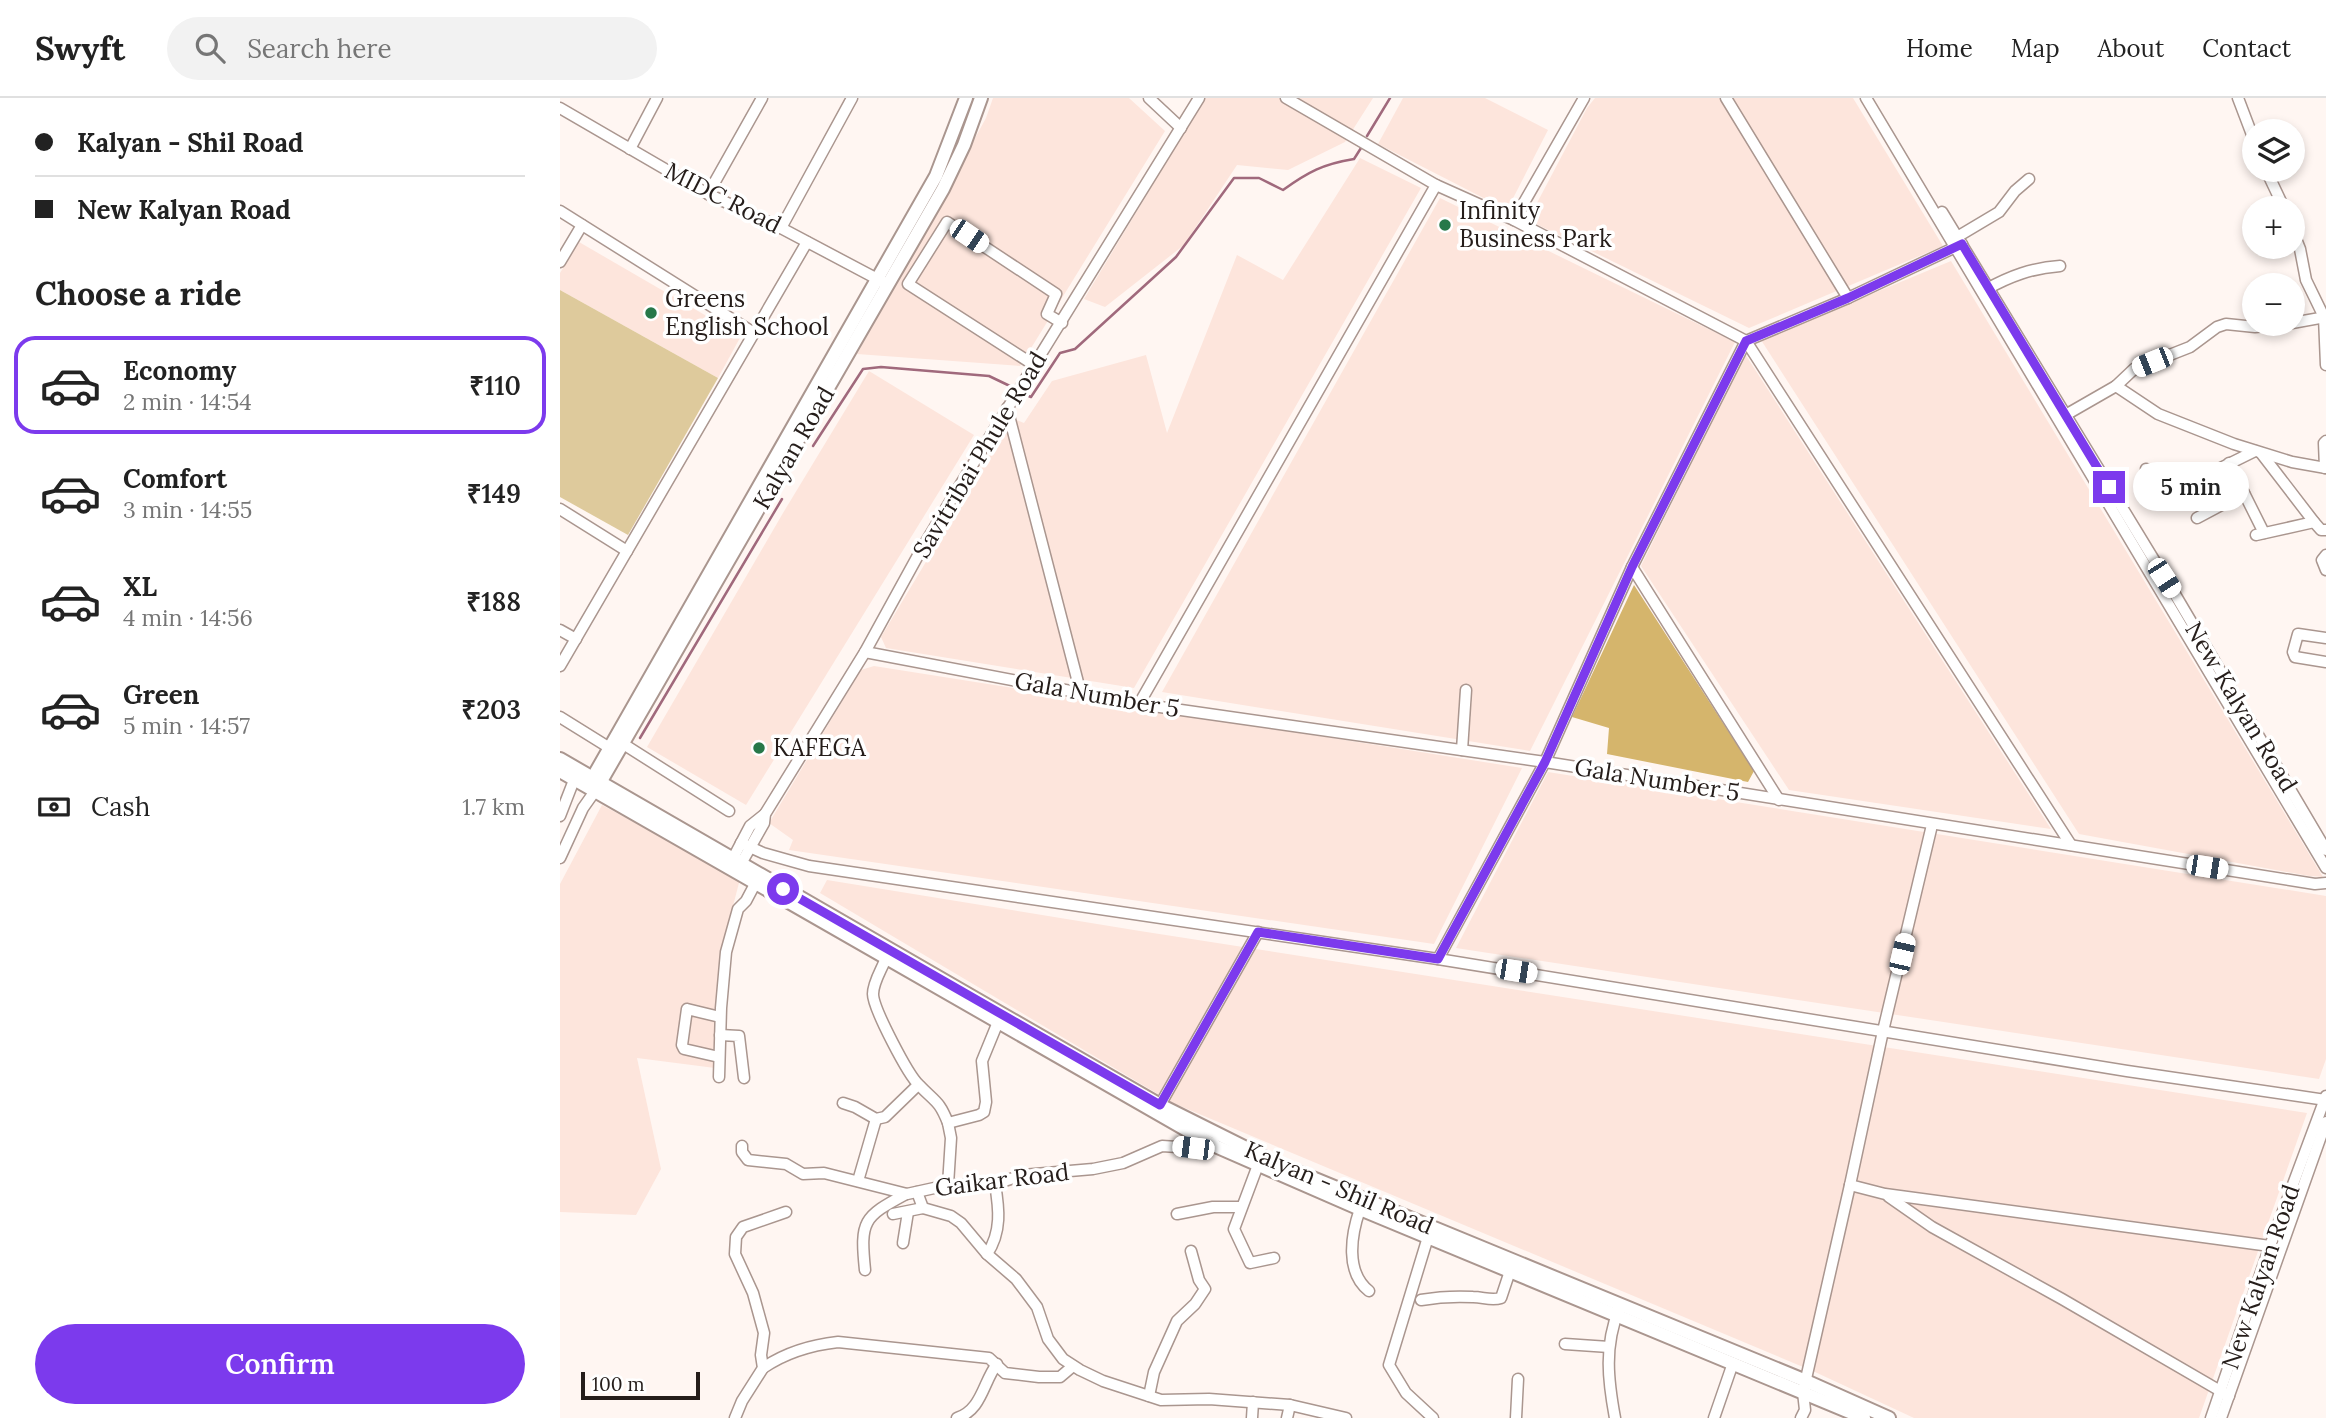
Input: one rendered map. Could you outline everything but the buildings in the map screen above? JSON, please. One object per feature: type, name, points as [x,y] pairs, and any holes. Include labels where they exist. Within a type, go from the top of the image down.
[{"type":"main road","name":"Kalyan Road","points":[[925,208],[966,98]]},
{"type":"main road","name":"Kalyan Road","points":[[594,785],[882,282],[964,145],[981,98]]},
{"type":"main road","name":"Kalyan - Shil Road","points":[[560,759],[594,785],[960,995],[1160,1105],[1258,1165],[1510,1271],[1889,1418]]},
{"type":"main road","name":"Kalyan - Shil Road","points":[[560,771],[574,780],[594,785]]},
{"type":"main road","name":"Kalyan - Shil Road","points":[[734,866],[755,884],[886,958],[960,995],[998,1022],[1215,1139],[1276,1163],[1733,1363],[1805,1386],[1864,1418]]},
{"type":"street","points":[[630,149],[657,98]]},
{"type":"street","points":[[708,194],[762,98]]},
{"type":"street","points":[[781,228],[852,98]]},
{"type":"street","points":[[1149,98],[1181,128]]},
{"type":"street","name":"Savitribai Phule Road","points":[[734,866],[764,822],[765,814],[865,652],[921,550],[1199,98]]},
{"type":"street","points":[[1286,98],[1436,185],[1514,220],[1746,341],[2071,845]]},
{"type":"street","points":[[1514,220],[1584,98]]},
{"type":"street","points":[[1726,98],[1848,298]]},
{"type":"street","points":[[1866,98],[1911,174],[1923,188]]},
{"type":"street","points":[[1872,98],[1923,188]]},
{"type":"street","points":[[2238,98],[2246,119]]},
{"type":"street","name":"MIDC Road","points":[[560,108],[708,194],[781,228],[882,282]]},
{"type":"street","points":[[1438,959],[1545,762],[1632,567],[1746,341],[1848,298],[1957,242],[1999,212],[2015,191],[2029,180]]},
{"type":"street","points":[[1139,704],[1436,185]]},
{"type":"street","name":"New Kalyan Road","points":[[1923,188],[2326,850]]},
{"type":"street","points":[[560,211],[754,332]]},
{"type":"street","points":[[1034,365],[908,284],[947,222],[1056,294],[1046,314],[1062,323]]},
{"type":"street","points":[[560,262],[582,225]]},
{"type":"street","points":[[560,666],[807,242]]},
{"type":"street","points":[[2302,259],[2306,280],[2325,317],[2326,365]]},
{"type":"street","points":[[1986,290],[2014,274],[2060,266]]},
{"type":"street","points":[[2305,321],[2325,317]]},
{"type":"street","points":[[2062,417],[2116,386],[2134,369],[2190,347],[2217,327],[2225,324],[2242,325]]},
{"type":"street","points":[[2116,386],[2158,414],[2258,451],[2325,468],[2326,441]]},
{"type":"street","points":[[1007,408],[1082,694]]},
{"type":"street","points":[[2146,469],[2158,492],[2163,495],[2258,451]]},
{"type":"street","points":[[2258,451],[2314,523],[2325,533]]},
{"type":"street","points":[[2229,463],[2260,534],[2314,523]]},
{"type":"street","points":[[2197,518],[2244,493]]},
{"type":"street","points":[[560,509],[627,551]]},
{"type":"street","points":[[2326,555],[2322,560],[2326,570]]},
{"type":"street","points":[[1632,567],[1779,800]]},
{"type":"street","points":[[2172,599],[2326,868]]},
{"type":"street","points":[[560,630],[576,639]]},
{"type":"street","points":[[2326,638],[2298,634],[2292,652],[2295,657],[2326,662]]},
{"type":"street","name":"Gala Number 5","points":[[865,652],[1139,704],[1545,762],[1933,825],[2315,884],[2326,883]]},
{"type":"street","points":[[1462,750],[1466,690]]},
{"type":"street","points":[[560,717],[729,811]]},
{"type":"street","points":[[560,816],[574,780]]},
{"type":"street","points":[[567,800],[594,785]]},
{"type":"street","points":[[560,858],[594,785]]},
{"type":"street","points":[[567,800],[583,808]]},
{"type":"street","points":[[1801,1418],[1805,1410],[1805,1386],[1883,1031],[1933,825]]},
{"type":"street","points":[[746,845],[762,853],[809,866],[1438,959],[2326,1099]]},
{"type":"street","points":[[719,1077],[720,1017],[726,952],[738,909],[746,901],[755,884]]},
{"type":"street","points":[[1160,1105],[1258,932]]},
{"type":"street","points":[[886,958],[873,991],[874,1006],[906,1069],[918,1085],[941,1105],[951,1138],[948,1185]]},
{"type":"street","points":[[719,1057],[684,1049],[682,1045],[687,1009],[720,1017]]},
{"type":"street","points":[[948,1123],[984,1112],[986,1102],[982,1061],[998,1022]]},
{"type":"street","points":[[720,1035],[739,1036],[744,1078]]},
{"type":"street","points":[[843,1103],[877,1119],[884,1117],[918,1085]]},
{"type":"street","name":"New Kalyan Road","points":[[2221,1418],[2225,1394],[2270,1246],[2326,1099]]},
{"type":"street","points":[[858,1181],[877,1119]]},
{"type":"street","name":"New Kalyan Road","points":[[2211,1418],[2225,1394],[2326,1122]]},
{"type":"street","name":"Gaikar Road","points":[[1073,1366],[1063,1359],[1048,1339],[1037,1307],[1016,1279],[987,1254],[961,1223],[951,1216],[923,1208],[912,1193],[948,1185],[995,1184],[1023,1175],[1109,1166],[1162,1146],[1193,1148],[1215,1139]]},
{"type":"street","points":[[743,1146],[748,1160],[786,1164],[803,1174],[824,1173],[912,1193]]},
{"type":"street","points":[[1258,1165],[1234,1229],[1250,1263],[1274,1258]]},
{"type":"street","points":[[987,1254],[998,1229],[1000,1210],[995,1184]]},
{"type":"street","points":[[1850,1185],[1885,1194],[2270,1246]]},
{"type":"street","points":[[865,1270],[863,1231],[876,1210],[912,1193]]},
{"type":"street","points":[[1885,1194],[1932,1227],[2086,1312],[2225,1394]]},
{"type":"street","points":[[1177,1214],[1213,1206],[1241,1208]]},
{"type":"street","points":[[893,1214],[923,1208]]},
{"type":"street","points":[[1360,1209],[1355,1224],[1352,1260],[1361,1284],[1369,1291]]},
{"type":"street","points":[[903,1243],[908,1212]]},
{"type":"street","points":[[764,1368],[761,1355],[764,1333],[753,1293],[735,1254],[736,1237],[743,1227],[786,1213]]},
{"type":"street","points":[[1428,1237],[1389,1365],[1406,1393],[1433,1418]]},
{"type":"street","points":[[1149,1396],[1154,1371],[1177,1321],[1185,1316],[1205,1289],[1199,1280],[1191,1251]]},
{"type":"street","points":[[1420,1300],[1448,1296],[1493,1300],[1501,1297],[1510,1271]]},
{"type":"street","points":[[1615,1418],[1608,1384],[1609,1347],[1618,1311]]},
{"type":"street","points":[[735,1418],[742,1401],[764,1368],[789,1354],[820,1344],[838,1342],[993,1361],[1005,1373],[1039,1377],[1060,1377],[1073,1366],[1103,1381],[1161,1400],[1209,1398],[1290,1405],[1323,1415],[1346,1418]]},
{"type":"street","points":[[1564,1345],[1609,1347]]},
{"type":"street","points":[[957,1418],[975,1406],[993,1361]]},
{"type":"street","points":[[1714,1418],[1733,1363]]},
{"type":"street","points":[[1516,1418],[1518,1379]]},
{"type":"street","points":[[1252,1418],[1253,1402]]},
{"type":"street","points":[[1287,1418],[1290,1405]]},
{"type":"shaded area","points":[[993,98],[1129,98],[1165,131],[1020,366],[857,354],[986,118]]},
{"type":"shaded area","points":[[1205,98],[1373,98],[1345,142],[1288,170],[1237,165],[1184,245],[1105,307],[1084,299]]},
{"type":"shaded area","points":[[1403,98],[1485,98],[1548,130],[1507,210],[1378,144]]},
{"type":"shaded area","points":[[1595,98],[1853,98],[1943,246],[1749,328],[1528,220],[1587,108]]},
{"type":"shaded area","points":[[1360,158],[1421,188],[1134,688],[886,648],[881,637],[1012,418],[1024,423],[1052,381],[1146,355],[1167,433],[1237,255],[1283,280]]},
{"type":"shaded area","points":[[1440,198],[1735,342],[1530,751],[1162,692]]},
{"type":"shaded area","name":"Greens English School","points":[[579,242],[741,336],[718,378],[560,290],[560,273]]},
{"type":"shaded area","points":[[1951,261],[2323,877],[2079,834],[1761,340]]},
{"type":"shaded area","points":[[560,290],[718,378],[628,535],[560,497]]},
{"type":"shaded area","points":[[1745,354],[2051,829],[1789,790],[1641,566]]},
{"type":"shaded area","points":[[869,371],[974,435],[746,805],[647,747]]},
{"type":"shaded area","points":[[1634,585],[1754,771],[1748,782],[1607,754],[1609,728],[1572,717]]},
{"type":"shaded area","points":[[874,666],[1522,768],[1434,944],[789,850],[793,840],[769,823],[861,670]]},
{"type":"shaded area","points":[[1548,772],[2326,896],[2326,1059],[2319,1079],[1456,948]]},
{"type":"shaded area","points":[[602,805],[740,879],[725,937],[715,1068],[637,1058],[661,1169],[636,1215],[560,1212],[560,884]]},
{"type":"shaded area","points":[[827,880],[2307,1113],[2199,1418],[1914,1418],[1815,1372],[1173,1103],[820,893]]},
{"type":"waterway","points":[[1367,136],[1390,98]]},
{"type":"waterway","points":[[1024,394],[1031,397],[1060,353],[1075,349],[1176,257],[1234,178],[1259,178],[1283,190],[1316,170],[1354,159],[1361,148]]},
{"type":"waterway","points":[[813,446],[863,369],[881,367],[989,376],[1012,387]]},
{"type":"waterway","points":[[640,738],[782,499]]},
{"type":"place","name":"Infinity Business Park","points":[[1445,225]]},
{"type":"place","name":"Greens English School","points":[[651,313]]},
{"type":"place","name":"KAFEGA","points":[[759,748]]},
{"type":"route","points":[[783,889],[1160,1105],[1258,932],[1438,959],[1545,762],[1632,567],[1746,341],[1848,298],[1962,244],[2109,487]]}]
